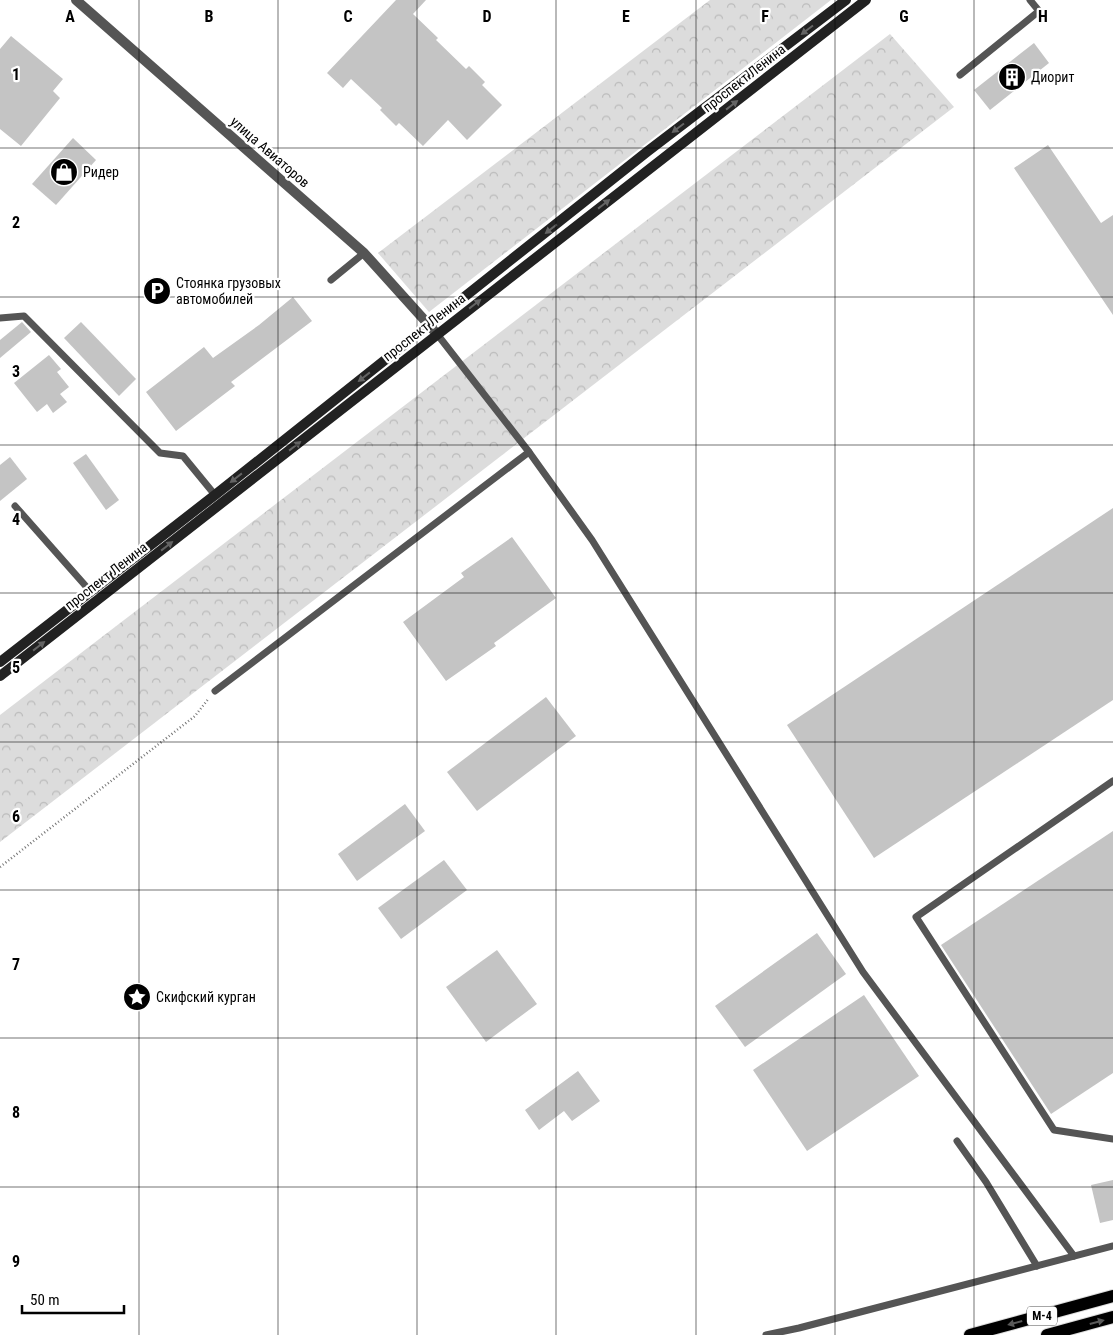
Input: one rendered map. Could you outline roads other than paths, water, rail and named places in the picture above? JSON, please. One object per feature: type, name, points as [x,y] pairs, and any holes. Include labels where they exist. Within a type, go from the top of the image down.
[{"type":"main road","name":"проспект Ленина","points":[[0,662],[215,495],[648,151],[846,0]]},
{"type":"main road","name":"проспект Ленина","points":[[0,676],[866,0]]},
{"type":"main road","name":"М-4","points":[[970,1335],[1113,1296]]},
{"type":"main road","name":"М-4","points":[[1047,1335],[1113,1317]]},
{"type":"street","name":"улица Авиаторов","points":[[76,0],[364,253],[437,334]]},
{"type":"lane","points":[[960,75],[1039,11],[1030,0]]},
{"type":"lane","points":[[331,280],[364,253]]},
{"type":"lane","points":[[0,318],[24,316],[160,453],[183,456],[215,495]]},
{"type":"lane","points":[[437,334],[530,452],[592,540],[863,972],[1074,1256]]},
{"type":"lane","points":[[214,691],[530,452]]},
{"type":"lane","points":[[15,506],[91,592]]},
{"type":"lane","points":[[1113,781],[916,917],[1054,1130],[1113,1139]]},
{"type":"lane","points":[[957,1140],[986,1182],[1037,1266]]},
{"type":"lane","points":[[766,1335],[1113,1246]]},
{"type":"place","name":"Диорит","points":[[1012,77]]},
{"type":"place","name":"Ридер","points":[[64,172]]},
{"type":"place","name":"Стоянка грузовых автомобилей","points":[[157,291]]},
{"type":"place","name":"Скифский курган","points":[[137,997]]}]
